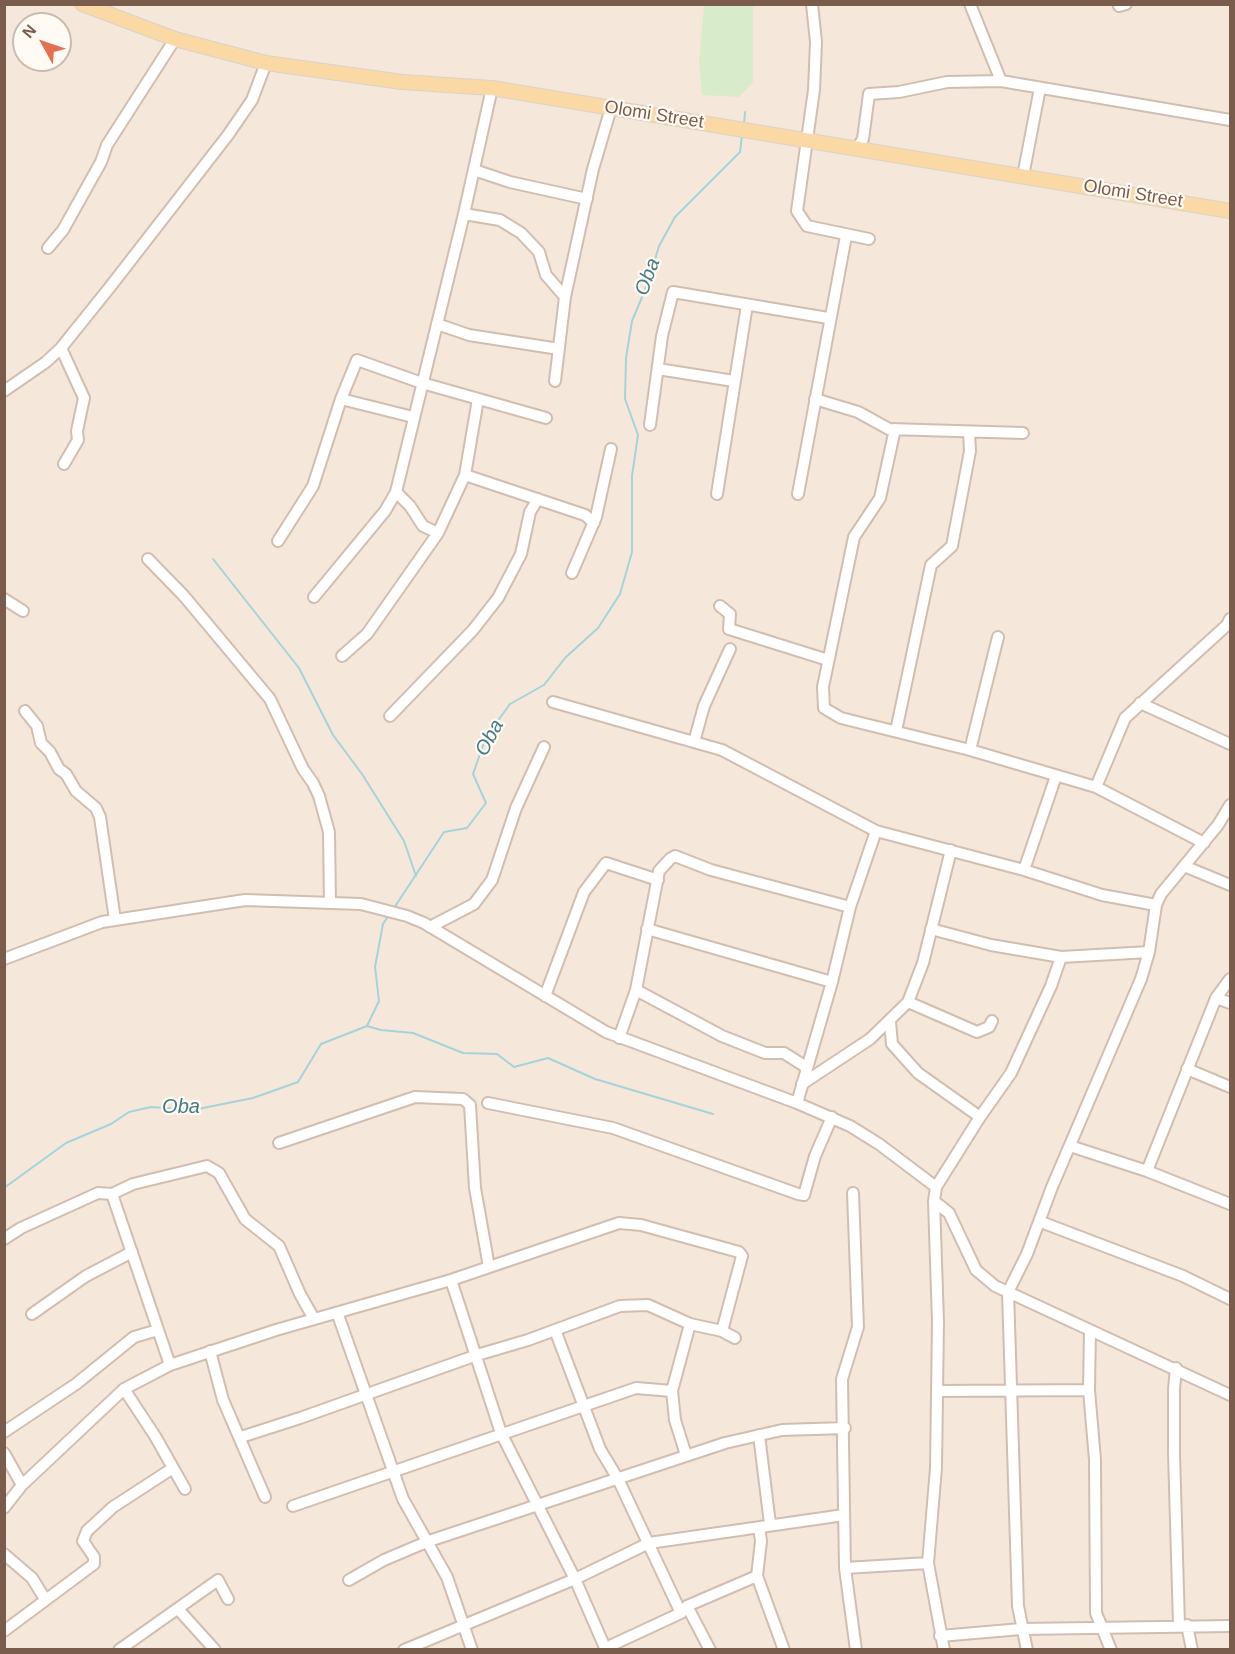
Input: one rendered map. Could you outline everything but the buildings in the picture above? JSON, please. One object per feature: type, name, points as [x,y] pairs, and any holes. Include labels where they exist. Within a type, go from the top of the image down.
[{"type":"main road","name":"Olomi Street","points":[[82,4],[175,39],[266,63],[402,82],[492,88],[1230,211]]},
{"type":"street","points":[[812,4],[815,24],[815,69],[798,216],[807,226],[869,240]]},
{"type":"street","points":[[970,4],[1001,81]]},
{"type":"street","points":[[48,248],[63,230],[101,162],[107,145],[175,39]]},
{"type":"street","points":[[4,391],[46,362],[61,348],[228,135],[252,100],[266,63]]},
{"type":"street","points":[[857,148],[863,140],[869,94],[899,92],[947,82],[1001,81],[1230,120]]},
{"type":"street","points":[[314,597],[385,511],[396,492],[464,214],[492,88]]},
{"type":"street","points":[[1023,176],[1040,88]]},
{"type":"street","points":[[555,381],[565,297],[611,108]]},
{"type":"street","points":[[474,170],[510,182],[587,199]]},
{"type":"street","points":[[464,214],[500,220],[520,233],[539,252],[546,275],[565,297]]},
{"type":"street","points":[[798,494],[828,318],[846,236]]},
{"type":"street","points":[[650,425],[664,326],[673,292],[828,318]]},
{"type":"street","points":[[717,494],[747,305]]},
{"type":"street","points":[[437,324],[469,335],[559,349]]},
{"type":"street","points":[[61,348],[84,398],[77,431],[78,440],[64,464]]},
{"type":"street","points":[[278,541],[313,486],[341,399],[357,360],[422,383],[546,418]]},
{"type":"street","points":[[658,369],[734,381]]},
{"type":"street","points":[[341,399],[413,417]]},
{"type":"street","points":[[342,656],[367,634],[438,533],[465,475],[478,399]]},
{"type":"street","points":[[815,399],[858,412],[895,429],[1023,433]]},
{"type":"street","points":[[895,429],[880,498],[854,537],[822,687],[824,708],[841,718],[970,750],[1096,787],[1204,843]]},
{"type":"street","points":[[896,731],[931,565],[952,546],[970,451],[969,433]]},
{"type":"street","points":[[572,573],[594,523],[611,449]]},
{"type":"street","points":[[465,475],[585,515],[594,523]]},
{"type":"street","points":[[396,492],[410,506],[423,526],[438,533]]},
{"type":"street","points":[[390,716],[473,630],[498,598],[521,554],[530,512],[538,499]]},
{"type":"street","points":[[148,559],[184,596],[270,699],[303,769],[319,796],[328,832],[330,903]]},
{"type":"street","points":[[4,599],[23,610]]},
{"type":"street","points":[[720,606],[730,614],[729,629],[828,660]]},
{"type":"street","points":[[1096,787],[1125,718],[1229,624]]},
{"type":"street","points":[[970,750],[998,637]]},
{"type":"street","points":[[694,742],[704,706],[730,649]]},
{"type":"street","points":[[554,702],[722,750],[876,831],[1024,870],[1102,895],[1156,905]]},
{"type":"street","points":[[1140,703],[1230,744]]},
{"type":"street","points":[[25,711],[36,726],[41,743],[50,752],[58,769],[66,774],[76,791],[96,808],[100,818],[115,920]]},
{"type":"street","points":[[430,927],[474,903],[492,880],[513,816],[544,747]]},
{"type":"street","points":[[1024,870],[1056,776]]},
{"type":"street","points":[[1027,1650],[1018,1606],[1008,1292],[1041,1222],[1070,1146],[1142,979],[1149,952],[1156,905],[1230,805]]},
{"type":"street","points":[[797,1102],[832,982],[850,907],[876,831]]},
{"type":"street","points":[[802,1084],[870,1039],[908,1002],[918,984],[951,850]]},
{"type":"street","points":[[619,1038],[636,990],[647,929],[664,862],[675,856],[711,870],[850,907]]},
{"type":"street","points":[[545,996],[584,892],[606,862],[658,880]]},
{"type":"street","points":[[1184,866],[1230,885]]},
{"type":"street","points":[[4,959],[85,927],[115,920],[251,899],[378,908],[406,916],[430,927],[619,1038],[797,1102],[832,1117],[879,1144],[936,1187]]},
{"type":"street","points":[[647,929],[832,982]]},
{"type":"street","points":[[931,929],[991,945],[1061,957],[1149,952]]},
{"type":"street","points":[[944,1650],[928,1563],[936,1468],[934,1201],[936,1187],[1011,1073],[1061,957]]},
{"type":"street","points":[[1147,1171],[1216,998],[1230,979]]},
{"type":"street","points":[[636,990],[722,1036],[765,1053],[784,1053],[806,1067]]},
{"type":"street","points":[[1216,998],[1230,1003]]},
{"type":"street","points":[[908,1002],[977,1032],[989,1027],[992,1021]]},
{"type":"street","points":[[890,1022],[892,1044]]},
{"type":"street","points":[[870,1039],[892,1044],[918,1073],[980,1117]]},
{"type":"street","points":[[1188,1069],[1230,1088]]},
{"type":"street","points":[[279,1143],[415,1097],[463,1099],[470,1105],[475,1188],[489,1267]]},
{"type":"street","points":[[488,1103],[613,1128],[804,1195],[815,1156],[832,1117]]},
{"type":"street","points":[[1070,1146],[1147,1171],[1230,1204]]},
{"type":"street","points":[[4,1239],[21,1228],[98,1193],[112,1194],[133,1184],[207,1166],[216,1170],[245,1220],[279,1246],[300,1294],[314,1319]]},
{"type":"street","points":[[854,1193],[858,1327],[842,1379],[845,1428],[846,1568],[856,1650]]},
{"type":"street","points":[[112,1194],[170,1365]]},
{"type":"street","points":[[934,1201],[949,1213],[976,1270],[995,1286],[1230,1395]]},
{"type":"street","points":[[1041,1222],[1183,1276],[1230,1299]]},
{"type":"street","points":[[4,1508],[22,1485],[124,1389],[170,1365],[314,1319],[338,1315],[451,1280],[619,1223],[641,1225],[739,1252],[742,1256],[722,1330]]},
{"type":"street","points":[[32,1314],[86,1276],[132,1252]]},
{"type":"street","points":[[451,1280],[501,1433],[610,1648],[758,1576]]},
{"type":"street","points":[[241,1437],[555,1330],[589,1316],[636,1304],[648,1305],[690,1324],[722,1330],[735,1338]]},
{"type":"street","points":[[338,1315],[403,1499],[429,1541],[457,1603],[472,1650]]},
{"type":"street","points":[[686,1455],[675,1420],[672,1391],[690,1324]]},
{"type":"street","points":[[4,1432],[76,1384],[134,1337],[158,1330]]},
{"type":"street","points":[[555,1330],[600,1449],[618,1479],[684,1610],[710,1650]]},
{"type":"street","points":[[1090,1330],[1089,1390],[1095,1460],[1096,1613],[1111,1650]]},
{"type":"street","points":[[210,1351],[223,1400],[241,1437],[265,1497]]},
{"type":"street","points":[[1176,1368],[1174,1442],[1183,1625],[1192,1650]]},
{"type":"street","points":[[293,1506],[636,1388],[672,1391]]},
{"type":"street","points":[[124,1389],[185,1489]]},
{"type":"street","points":[[937,1390],[1012,1392],[1089,1390]]},
{"type":"street","points":[[349,1580],[384,1560],[429,1541],[686,1455],[782,1430],[845,1428]]},
{"type":"street","points":[[759,1435],[765,1526],[761,1541],[758,1576],[784,1650]]},
{"type":"street","points":[[4,1453],[22,1485]]},
{"type":"street","points":[[4,1631],[94,1563],[94,1557],[83,1541],[87,1531],[113,1507],[173,1468]]},
{"type":"street","points":[[404,1650],[574,1579],[649,1543],[844,1515]]},
{"type":"street","points":[[4,1554],[32,1578],[45,1599]]},
{"type":"street","points":[[846,1568],[928,1563]]},
{"type":"street","points":[[119,1650],[218,1580],[228,1599]]},
{"type":"street","points":[[178,1609],[215,1650]]},
{"type":"street","points":[[940,1636],[1021,1629],[1230,1626]]},
{"type":"shaded area","points":[[5,5],[1230,5],[1230,1649],[5,1649]]},
{"type":"green space","points":[[704,5],[753,5],[753,82],[739,97],[702,95],[699,62]]},
{"type":"waterway","name":"Oba","points":[[744,124],[745,112]]},
{"type":"waterway","name":"Oba","points":[[394,908],[444,832],[467,828],[486,803],[473,774],[486,737],[510,704],[544,685],[565,658],[598,628],[620,594],[632,552],[632,476],[638,435],[625,399],[626,358],[632,321],[648,283],[659,246],[675,217],[740,152],[742,135]]},
{"type":"waterway","points":[[213,559],[299,668],[333,735],[362,774],[404,841],[416,876]]},
{"type":"waterway","name":"Oba","points":[[4,1188],[66,1143],[111,1124],[129,1112],[151,1107],[193,1110],[253,1098],[298,1082],[321,1044],[367,1026],[379,1001],[375,967],[383,924],[389,915]]},
{"type":"waterway","points":[[367,1026],[381,1030],[413,1033],[463,1053],[497,1054],[514,1067],[548,1058],[595,1079],[713,1114]]}]
